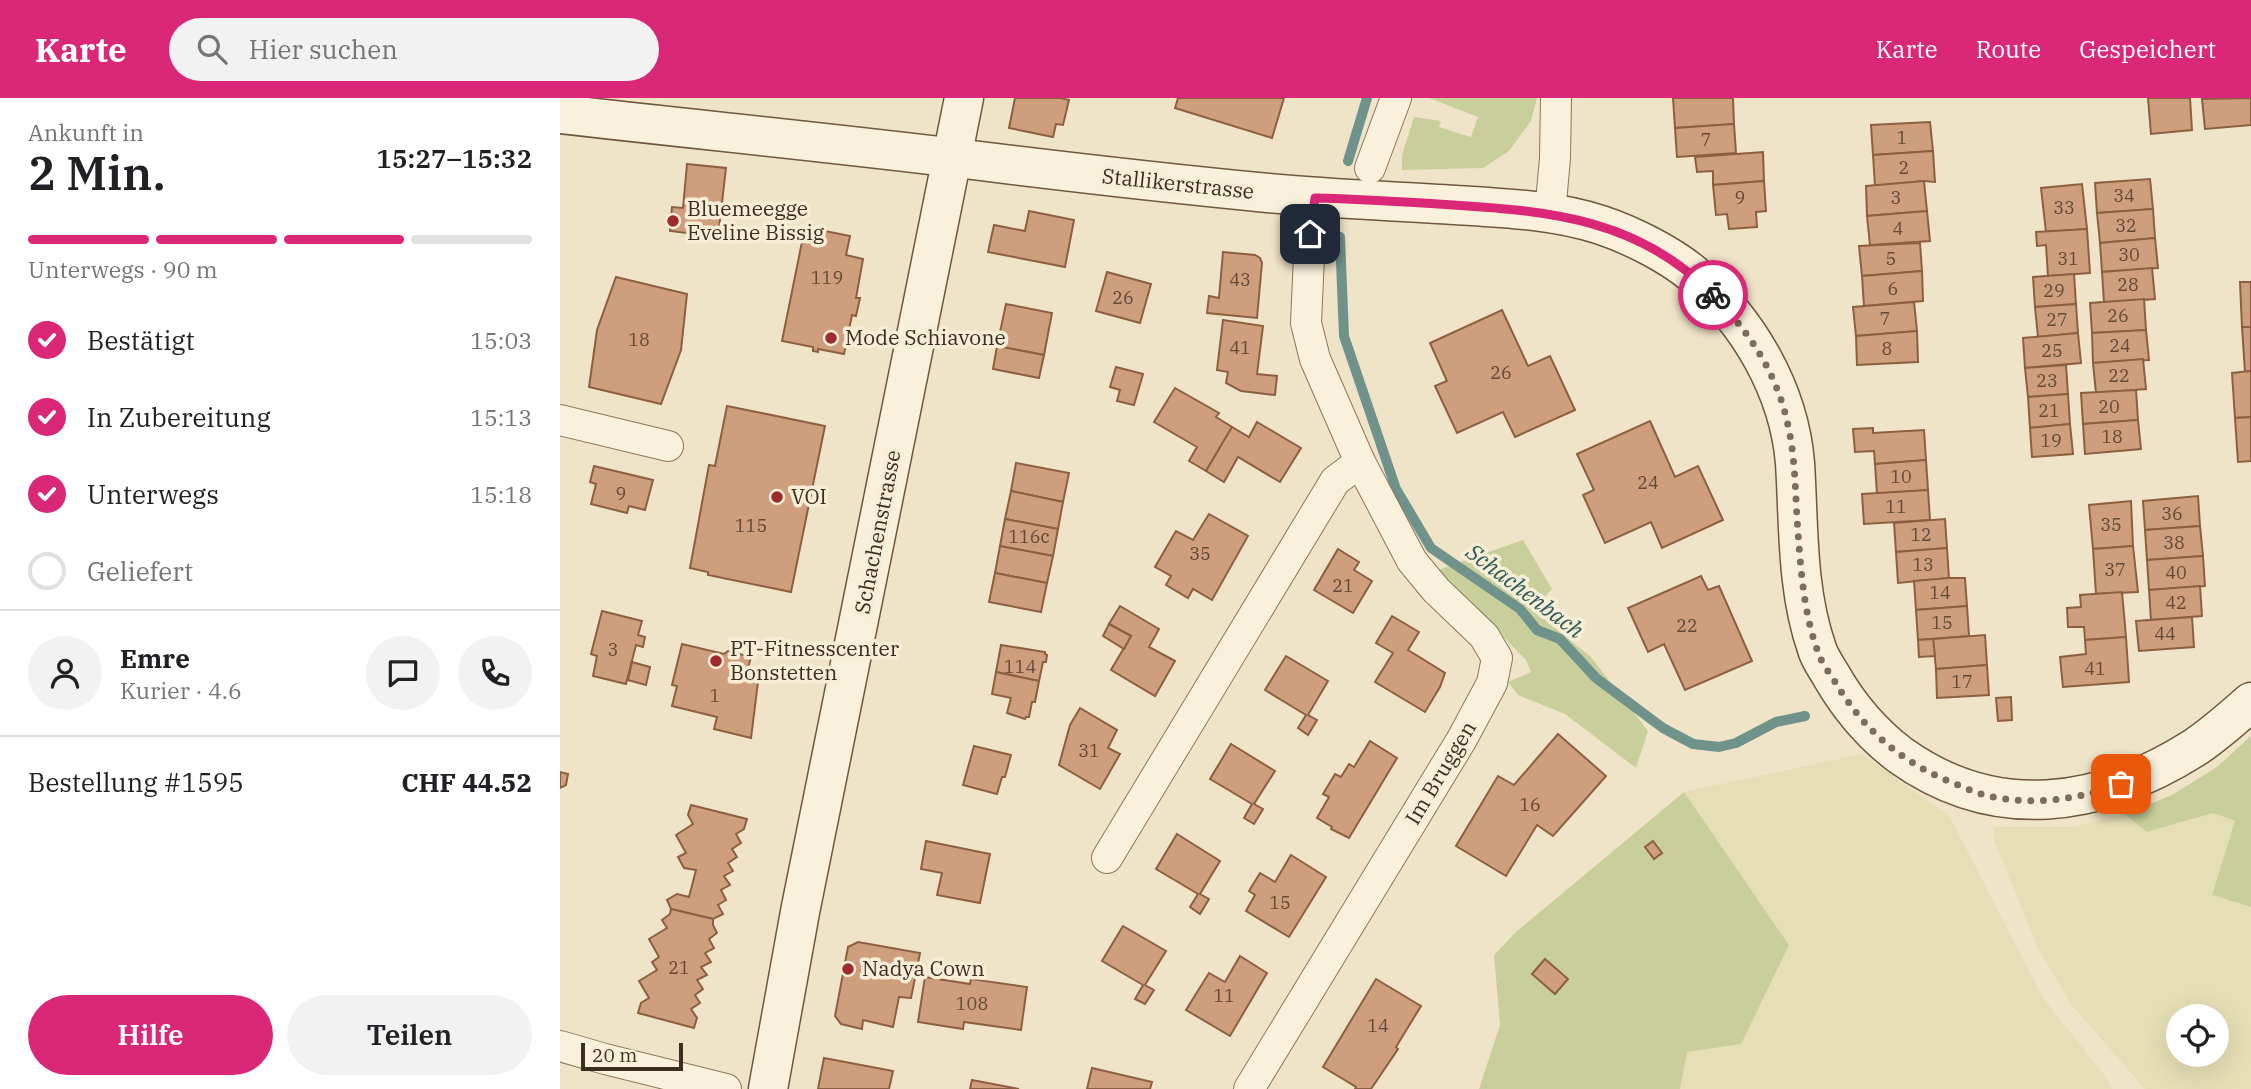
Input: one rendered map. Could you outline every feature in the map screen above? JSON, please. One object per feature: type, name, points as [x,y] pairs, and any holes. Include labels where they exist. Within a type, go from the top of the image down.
[{"type":"street","name":"Schachenstrasse","points":[[768,1089],[803,900],[964,98]]},
{"type":"street","points":[[1370,169],[1396,98]]},
{"type":"street","points":[[1550,214],[1555,158],[1556,98]]},
{"type":"street","name":"Stallikerstrasse","points":[[560,114],[1183,185],[1315,198],[1503,208],[1550,214],[1600,225],[1632,238],[1692,273],[1734,316],[1765,361],[1787,419],[1795,457],[1797,529],[1804,599],[1818,654],[1849,706],[1882,741],[1923,771],[1981,794],[2028,801],[2076,797],[2107,789],[2168,763],[2197,746],[2251,702]]},
{"type":"street","name":"Im Bruggen","points":[[1249,1089],[1462,739],[1492,683],[1497,658],[1484,636],[1436,590],[1412,561],[1360,463],[1315,359],[1306,323],[1310,234],[1315,198]]},
{"type":"street","points":[[560,420],[668,446]]},
{"type":"street","points":[[1108,858],[1335,481],[1360,463]]},
{"type":"street","points":[[560,1046],[726,1089]]},
{"type":"shaded area","points":[[1862,754],[1950,817],[2043,998],[2105,1076],[2112,1089],[1680,1089],[1687,1052],[1789,945],[1684,792]]},
{"type":"shaded area","points":[[2213,813],[2236,822],[2212,895],[2251,907],[2251,1089],[2145,1089],[2070,1003],[2038,948],[1994,841],[1994,827],[2073,827],[2125,814],[2147,832]]},
{"type":"green space","points":[[1429,98],[1537,98],[1531,121],[1509,151],[1483,168],[1402,170],[1402,155],[1414,117],[1441,121],[1439,127],[1471,137],[1478,117]]},
{"type":"green space","points":[[1523,540],[1552,589],[1533,610],[1591,657],[1648,731],[1636,768],[1565,714],[1518,695],[1508,682],[1531,672],[1526,660],[1438,570]]},
{"type":"green space","points":[[2251,736],[2251,907],[2212,895],[2235,821],[2213,813],[2147,832],[2125,814],[2172,795],[2217,767]]},
{"type":"green space","points":[[1684,792],[1789,945],[1741,1044],[1687,1052],[1680,1089],[1479,1089],[1500,1025],[1494,955],[1517,931]]},
{"type":"building","points":[[1015,98],[1069,100],[1063,125],[1056,124],[1053,137],[1009,128]]},
{"type":"building","points":[[1178,98],[1284,98],[1272,138],[1175,108]]},
{"type":"building","points":[[1673,98],[1733,98],[1734,124],[1675,128]]},
{"type":"building","points":[[2148,98],[2190,98],[2192,130],[2151,134]]},
{"type":"building","points":[[2251,98],[2251,125],[2205,129],[2202,99]]},
{"type":"building","points":[[1930,122],[1933,151],[1873,155],[1871,125]]},
{"type":"building","points":[[1734,124],[1736,153],[1677,157],[1675,128]]},
{"type":"building","points":[[1933,151],[1935,182],[1875,186],[1873,155]]},
{"type":"building","points":[[1763,152],[1764,181],[1713,185],[1713,171],[1697,172],[1695,157]]},
{"type":"building","points":[[687,164],[726,168],[718,237],[670,231],[672,207],[683,208]]},
{"type":"building","points":[[2150,179],[2153,209],[2097,213],[2095,183]]},
{"type":"building","points":[[1764,181],[1766,211],[1756,212],[1757,227],[1729,229],[1727,214],[1716,215],[1713,185]]},
{"type":"building","points":[[1924,181],[1927,211],[1867,216],[1866,186]]},
{"type":"building","points":[[2082,184],[2087,229],[2046,232],[2041,188]]},
{"type":"building","points":[[2153,209],[2155,238],[2100,243],[2097,213]]},
{"type":"building","points":[[1029,211],[1074,220],[1065,267],[988,252],[994,225],[1025,231]]},
{"type":"building","points":[[1927,211],[1930,241],[1870,245],[1867,216]]},
{"type":"building","points":[[805,227],[850,236],[846,255],[863,259],[856,298],[860,298],[856,316],[852,315],[844,354],[818,349],[818,352],[813,351],[813,347],[782,341]]},
{"type":"building","points":[[2087,229],[2090,273],[2048,276],[2046,245],[2037,246],[2036,232]]},
{"type":"building","points":[[2155,238],[2158,268],[2102,272],[2100,243]]},
{"type":"building","points":[[1920,243],[1922,271],[1862,276],[1859,246]]},
{"type":"building","points":[[1223,252],[1255,255],[1260,258],[1262,263],[1257,318],[1207,313],[1209,296],[1219,298]]},
{"type":"building","points":[[2152,268],[2155,299],[2104,303],[2102,272]]},
{"type":"building","points":[[1922,271],[1923,301],[1864,306],[1862,276]]},
{"type":"building","points":[[1107,272],[1151,284],[1140,323],[1096,311]]},
{"type":"building","points":[[2074,274],[2076,304],[2035,307],[2033,277]]},
{"type":"building","points":[[616,277],[687,294],[681,350],[661,404],[589,387],[597,330]]},
{"type":"building","points":[[2240,282],[2251,282],[2251,327],[2242,327]]},
{"type":"building","points":[[2144,299],[2146,330],[2092,333],[2090,303]]},
{"type":"building","points":[[1914,302],[1917,331],[1856,336],[1853,307]]},
{"type":"building","points":[[1006,304],[1052,313],[1044,355],[997,346]]},
{"type":"building","points":[[2076,304],[2078,333],[2038,337],[2035,307]]},
{"type":"building","points":[[1502,310],[1528,366],[1550,356],[1575,410],[1515,437],[1503,412],[1457,433],[1435,386],[1447,381],[1430,343]]},
{"type":"building","points":[[1223,320],[1263,326],[1257,374],[1277,376],[1275,395],[1241,391],[1226,383],[1228,372],[1217,370]]},
{"type":"building","points":[[2242,327],[2251,327],[2251,371],[2245,372]]},
{"type":"building","points":[[2146,330],[2149,360],[2093,363],[2092,333]]},
{"type":"building","points":[[1917,331],[1918,362],[1857,365],[1856,336]]},
{"type":"building","points":[[2078,333],[2081,363],[2025,368],[2023,338]]},
{"type":"building","points":[[997,346],[1044,355],[1039,378],[993,369]]},
{"type":"building","points":[[2143,359],[2146,389],[2096,393],[2093,363]]},
{"type":"building","points":[[2066,365],[2068,394],[2028,397],[2025,368]]},
{"type":"building","points":[[1116,367],[1143,374],[1134,405],[1117,401],[1120,390],[1110,387]]},
{"type":"building","points":[[2251,371],[2251,417],[2235,418],[2232,373]]},
{"type":"building","points":[[1175,388],[1219,413],[1216,417],[1232,427],[1206,471],[1189,461],[1197,447],[1154,422]]},
{"type":"building","points":[[2136,390],[2138,420],[2083,424],[2081,393]]},
{"type":"building","points":[[2068,394],[2070,424],[2030,428],[2028,397]]},
{"type":"building","points":[[727,406],[825,426],[791,592],[708,575],[708,572],[690,568],[709,465],[715,466]]},
{"type":"building","points":[[2251,417],[2251,461],[2238,462],[2235,418]]},
{"type":"building","points":[[2138,420],[2141,449],[2085,454],[2083,424]]},
{"type":"building","points":[[1650,421],[1675,477],[1698,466],[1723,520],[1662,548],[1651,522],[1605,543],[1583,495],[1594,490],[1577,454]]},
{"type":"building","points":[[1257,422],[1301,448],[1280,482],[1238,457],[1224,482],[1206,471],[1232,427],[1249,437]]},
{"type":"building","points":[[2070,424],[2073,454],[2032,457],[2030,428]]},
{"type":"building","points":[[1873,428],[1873,433],[1924,430],[1926,460],[1875,464],[1874,451],[1855,452],[1853,429]]},
{"type":"building","points":[[1926,460],[1928,490],[1877,494],[1875,464]]},
{"type":"building","points":[[1016,463],[1069,473],[1063,502],[1011,491]]},
{"type":"building","points":[[594,466],[653,480],[645,510],[629,506],[627,513],[591,504],[596,484],[590,482]]},
{"type":"building","points":[[1928,490],[1930,520],[1864,524],[1862,494]]},
{"type":"building","points":[[1011,491],[1063,502],[1058,529],[1005,519]]},
{"type":"building","points":[[2198,496],[2200,526],[2145,530],[2143,501]]},
{"type":"building","points":[[2131,501],[2133,546],[2093,549],[2089,505]]},
{"type":"building","points":[[1209,514],[1248,536],[1212,600],[1193,589],[1188,598],[1166,585],[1171,576],[1155,567],[1176,531],[1193,540]]},
{"type":"building","points":[[1005,519],[1058,529],[1053,556],[1000,546]]},
{"type":"building","points":[[1945,519],[1947,548],[1896,552],[1894,523]]},
{"type":"building","points":[[2200,526],[2203,556],[2147,560],[2145,530]]},
{"type":"building","points":[[1000,546],[1053,556],[1047,583],[995,573]]},
{"type":"building","points":[[2133,546],[2138,592],[2096,594],[2093,549]]},
{"type":"building","points":[[1947,548],[1949,578],[1898,583],[1896,552]]},
{"type":"building","points":[[1338,549],[1359,562],[1354,570],[1372,581],[1353,613],[1314,590]]},
{"type":"building","points":[[2203,556],[2205,586],[2149,590],[2147,560]]},
{"type":"building","points":[[995,573],[1047,583],[1041,612],[989,602]]},
{"type":"building","points":[[1701,576],[1708,590],[1719,586],[1752,661],[1685,690],[1664,644],[1648,652],[1628,608]]},
{"type":"building","points":[[1965,578],[1967,606],[1916,610],[1914,581]]},
{"type":"building","points":[[2200,586],[2202,616],[2151,620],[2149,590]]},
{"type":"building","points":[[2122,592],[2126,637],[2085,640],[2084,627],[2068,627],[2067,608],[2081,607],[2080,595]]},
{"type":"building","points":[[1120,606],[1159,629],[1149,647],[1175,661],[1155,696],[1111,670],[1131,636],[1109,624]]},
{"type":"building","points":[[1967,606],[1969,636],[1918,640],[1916,610]]},
{"type":"building","points":[[602,611],[642,621],[638,635],[645,637],[643,647],[636,645],[626,684],[593,676],[597,656],[591,654]]},
{"type":"building","points":[[1392,616],[1419,632],[1408,650],[1445,673],[1425,712],[1375,682],[1393,653],[1376,643]]},
{"type":"building","points":[[2192,617],[2194,647],[2139,651],[2136,621]]},
{"type":"building","points":[[1109,624],[1131,636],[1124,649],[1103,636]]},
{"type":"building","points":[[1985,635],[1987,665],[1936,669],[1933,639]]},
{"type":"building","points":[[2126,637],[2129,682],[2063,687],[2060,657],[2086,654],[2085,640]]},
{"type":"building","points":[[1933,639],[1935,656],[1919,657],[1918,640]]},
{"type":"building","points":[[682,644],[751,657],[745,679],[758,682],[751,738],[714,729],[717,717],[672,706],[677,686],[672,685]]},
{"type":"building","points":[[1001,645],[1045,652],[1046,662],[1043,662],[1039,681],[996,672]]},
{"type":"building","points":[[1286,656],[1328,681],[1308,715],[1317,720],[1308,735],[1298,728],[1306,715],[1265,690]]},
{"type":"building","points":[[632,662],[650,667],[646,685],[628,680]]},
{"type":"building","points":[[1987,665],[1989,695],[1937,698],[1936,669]]},
{"type":"building","points":[[996,672],[1039,681],[1029,717],[1025,719],[1007,713],[1011,698],[992,694]]},
{"type":"building","points":[[2011,697],[2012,720],[1998,721],[1996,698]]},
{"type":"building","points":[[1080,708],[1117,730],[1108,748],[1120,754],[1100,789],[1059,765],[1070,725]]},
{"type":"building","points":[[1558,734],[1606,776],[1553,836],[1537,825],[1506,876],[1456,846],[1498,776],[1514,785]]},
{"type":"building","points":[[1370,741],[1397,758],[1349,838],[1317,818],[1329,797],[1323,794],[1335,774],[1341,777],[1349,764],[1354,767]]},
{"type":"building","points":[[1231,744],[1275,771],[1254,804],[1263,809],[1254,824],[1244,818],[1252,804],[1210,779]]},
{"type":"building","points":[[974,746],[1011,755],[997,794],[963,785]]},
{"type":"building","points":[[560,772],[568,774],[566,785],[560,788]]},
{"type":"building","points":[[691,805],[747,819],[744,829],[736,834],[741,843],[732,849],[737,857],[728,863],[733,871],[724,876],[730,885],[721,890],[726,900],[718,905],[723,914],[713,919],[671,909],[667,900],[677,894],[689,897],[696,870],[684,868],[678,857],[686,853],[676,835],[693,824],[688,815]]},
{"type":"building","points":[[1177,834],[1220,861],[1200,894],[1209,899],[1200,914],[1190,907],[1198,894],[1156,869]]},
{"type":"building","points":[[926,841],[990,854],[980,903],[937,895],[942,873],[921,869]]},
{"type":"building","points":[[1653,841],[1662,853],[1654,859],[1645,847]]},
{"type":"building","points":[[1291,855],[1326,877],[1289,937],[1246,911],[1255,895],[1249,891],[1260,873],[1275,882]]},
{"type":"building","points":[[671,909],[713,919],[717,933],[709,939],[714,948],[705,953],[711,962],[701,967],[707,975],[697,980],[703,989],[695,995],[700,1003],[691,1009],[697,1018],[694,1028],[638,1013],[641,1003],[649,998],[639,981],[657,970],[652,962],[659,957],[649,939],[667,928],[662,920],[670,914]]},
{"type":"building","points":[[1123,926],[1166,951],[1145,985],[1154,990],[1145,1004],[1135,999],[1143,985],[1102,961]]},
{"type":"building","points":[[858,942],[920,953],[911,998],[899,997],[893,1027],[863,1020],[862,1029],[841,1024],[835,1016],[848,947]]},
{"type":"building","points":[[1240,956],[1267,973],[1230,1036],[1186,1010],[1209,973],[1225,982]]},
{"type":"building","points":[[1545,959],[1568,979],[1555,994],[1532,974]]},
{"type":"building","points":[[925,977],[970,984],[971,979],[1027,987],[1021,1030],[964,1022],[963,1029],[918,1022]]},
{"type":"building","points":[[1376,979],[1421,1006],[1396,1047],[1398,1049],[1371,1089],[1355,1089],[1356,1087],[1323,1067]]},
{"type":"building","points":[[824,1058],[893,1071],[889,1089],[818,1089]]},
{"type":"building","points":[[1092,1068],[1152,1082],[1150,1089],[1087,1089]]},
{"type":"building","points":[[972,1080],[1019,1089],[970,1089]]},
{"type":"waterway","name":"Schachenbach","points":[[1348,161],[1367,98]]},
{"type":"waterway","name":"Schachenbach","points":[[1340,237],[1344,336],[1396,489],[1431,548],[1520,609],[1537,630],[1560,639],[1596,678],[1663,728],[1693,744],[1719,747],[1736,743],[1776,722],[1805,716]]},
{"type":"way so far","points":[[1713,295],[1734,316],[1765,361],[1787,419],[1795,457],[1797,529],[1804,599],[1818,654],[1849,706],[1882,741],[1923,771],[1981,794],[2028,801],[2076,797],[2121,784]]},
{"type":"place","name":"Bluemeegge Eveline Bissig","points":[[673,221]]},
{"type":"place","name":"Mode Schiavone","points":[[831,338]]},
{"type":"place","name":"VOI","points":[[777,497]]},
{"type":"place","name":"PT-Fitnesscenter Bonstetten","points":[[716,661]]},
{"type":"place","name":"Nadya Cown","points":[[848,969]]},
{"type":"route","points":[[1310,234],[1315,198],[1503,208],[1550,214],[1600,225],[1643,243],[1692,273],[1713,295]]}]
